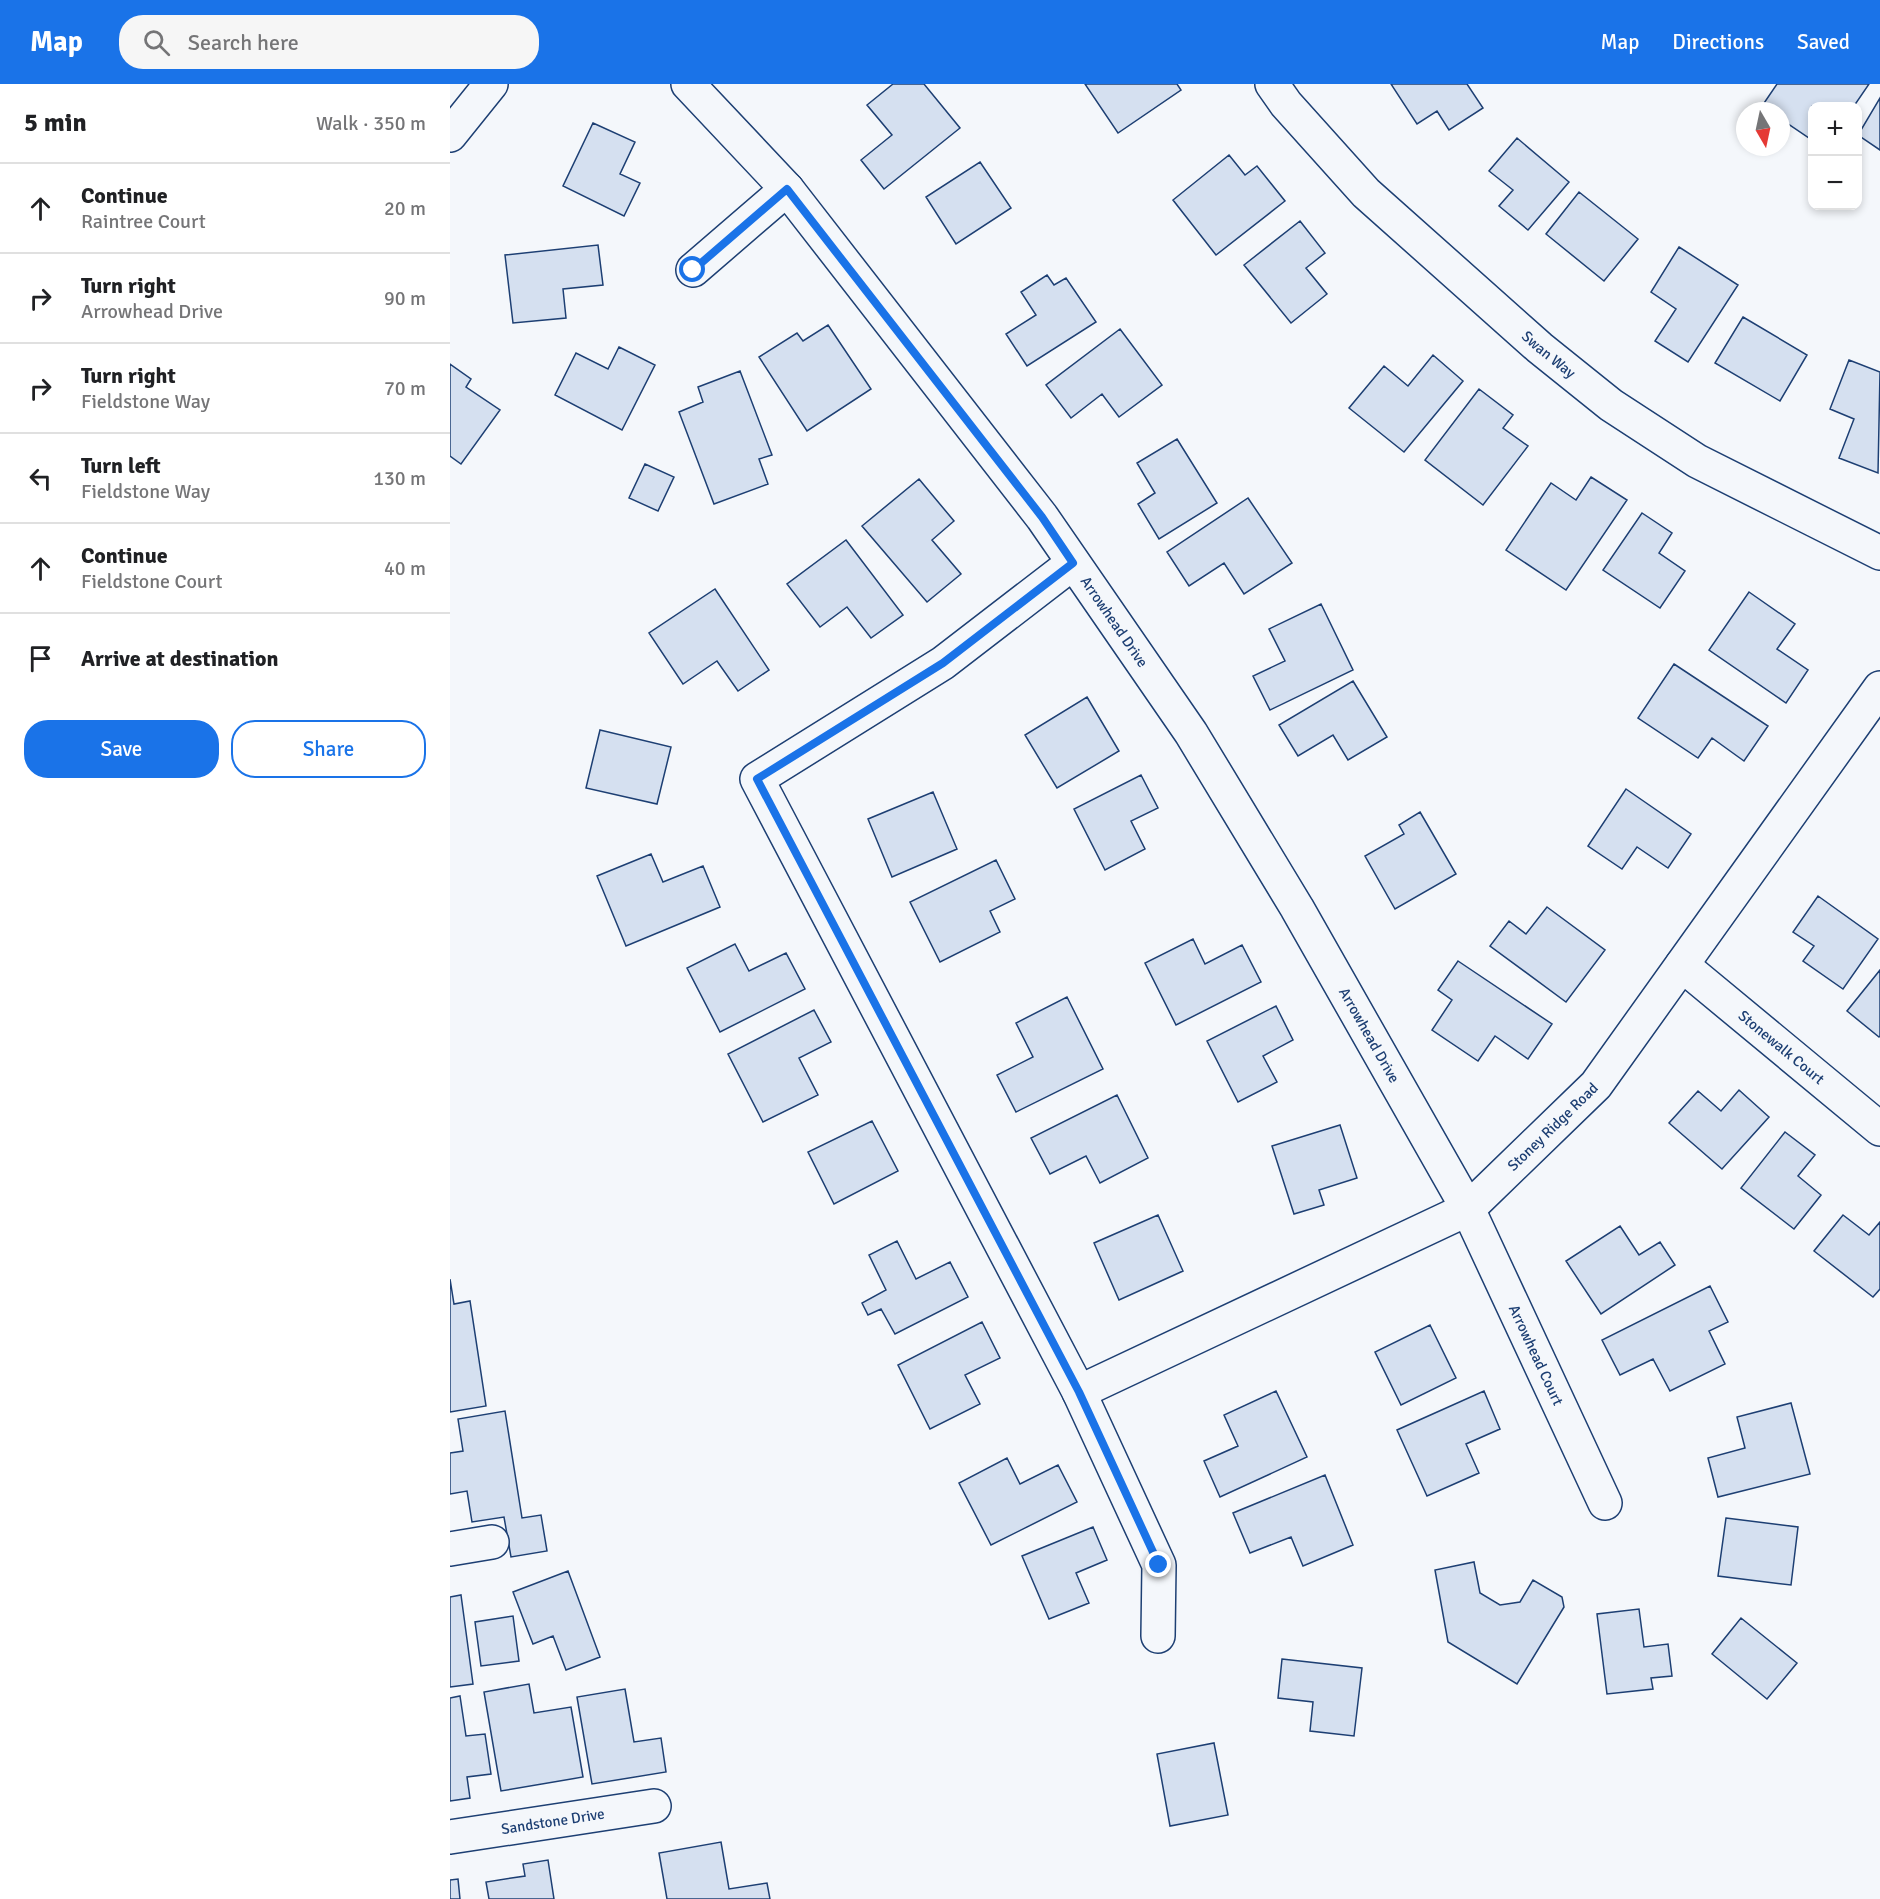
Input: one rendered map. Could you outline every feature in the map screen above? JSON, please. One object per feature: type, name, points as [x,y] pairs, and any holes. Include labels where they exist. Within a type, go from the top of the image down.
[{"type":"street","points":[[450,135],[491,84]]},
{"type":"street","name":"Arrowhead Drive","points":[[688,84],[787,189],[1042,517],[1191,733],[1297,908],[1468,1209]]},
{"type":"street","name":"Swan Way","points":[[1272,84],[1286,104],[1366,193],[1523,333],[1611,405],[1696,461],[1880,553]]},
{"type":"street","points":[[693,270],[787,189]]},
{"type":"street","points":[[1073,563],[943,663],[757,779],[1079,1392],[1159,1565],[1158,1636]]},
{"type":"street","name":"Stoney Ridge Road","points":[[1079,1392],[1468,1209],[1596,1085],[1880,688]]},
{"type":"street","name":"Stonewalk Court","points":[[1682,965],[1880,1129]]},
{"type":"street","name":"Arrowhead Court","points":[[1468,1209],[1605,1503]]},
{"type":"street","points":[[450,1549],[492,1542]]},
{"type":"street","name":"Sandstone Drive","points":[[450,1837],[654,1806]]},
{"type":"building","points":[[893,84],[924,84],[960,128],[884,189],[861,160],[892,135],[867,105]]},
{"type":"building","points":[[1085,84],[1177,84],[1181,90],[1118,133]]},
{"type":"building","points":[[1391,84],[1467,84],[1483,108],[1449,130],[1437,111],[1417,124]]},
{"type":"building","points":[[1777,84],[1869,84],[1857,102],[1808,102],[1808,137],[1790,125],[1790,102],[1765,102]]},
{"type":"building","points":[[1880,98],[1880,150],[1862,138],[1862,128]]},
{"type":"building","points":[[593,123],[635,142],[620,174],[640,183],[624,216],[563,186]]},
{"type":"building","points":[[1517,138],[1569,182],[1528,230],[1499,206],[1513,190],[1489,171]]},
{"type":"building","points":[[1229,155],[1245,175],[1257,166],[1285,201],[1216,255],[1173,200]]},
{"type":"building","points":[[980,162],[1011,208],[956,244],[926,197]]},
{"type":"building","points":[[1579,192],[1638,239],[1604,281],[1546,234]]},
{"type":"building","points":[[1300,221],[1325,253],[1306,268],[1327,294],[1291,323],[1244,265]]},
{"type":"building","points":[[598,245],[603,285],[563,289],[566,318],[513,323],[505,255]]},
{"type":"building","points":[[1679,247],[1738,285],[1688,362],[1655,341],[1676,309],[1651,292]]},
{"type":"building","points":[[1047,275],[1054,285],[1066,278],[1096,322],[1027,366],[1006,334],[1036,315],[1021,292]]},
{"type":"building","points":[[1743,317],[1807,355],[1780,401],[1715,363]]},
{"type":"building","points":[[828,325],[871,389],[807,431],[759,357],[797,333],[803,341]]},
{"type":"building","points":[[1120,329],[1162,385],[1119,417],[1102,394],[1071,418],[1046,385]]},
{"type":"building","points":[[619,347],[655,365],[622,430],[555,395],[576,353],[608,369]]},
{"type":"building","points":[[1433,355],[1463,381],[1404,452],[1349,408],[1384,366],[1408,386]]},
{"type":"building","points":[[1849,360],[1880,372],[1878,473],[1839,458],[1854,419],[1830,409]]},
{"type":"building","points":[[450,364],[471,379],[466,387],[500,410],[461,464],[450,456]]},
{"type":"building","points":[[740,371],[772,455],[759,459],[768,484],[714,504],[679,412],[703,402],[698,387]]},
{"type":"building","points":[[1479,389],[1513,415],[1503,428],[1528,446],[1483,505],[1425,460]]},
{"type":"building","points":[[1177,439],[1217,503],[1159,539],[1138,504],[1155,493],[1137,463]]},
{"type":"building","points":[[645,464],[674,477],[658,511],[629,498]]},
{"type":"building","points":[[1591,477],[1627,500],[1566,590],[1506,550],[1551,483],[1576,500]]},
{"type":"building","points":[[919,479],[954,521],[932,540],[961,574],[927,602],[862,526]]},
{"type":"building","points":[[1248,498],[1292,563],[1244,594],[1224,563],[1189,586],[1167,552]]},
{"type":"building","points":[[1642,513],[1672,533],[1659,553],[1685,571],[1660,608],[1603,570]]},
{"type":"building","points":[[846,540],[903,615],[871,638],[847,607],[820,627],[787,584]]},
{"type":"building","points":[[715,589],[769,670],[738,691],[717,661],[683,684],[649,633]]},
{"type":"building","points":[[1749,592],[1795,624],[1777,649],[1808,670],[1786,703],[1709,650]]},
{"type":"building","points":[[1321,604],[1353,670],[1270,710],[1253,676],[1285,661],[1269,629]]},
{"type":"building","points":[[1674,664],[1768,726],[1744,761],[1712,738],[1698,758],[1638,718]]},
{"type":"building","points":[[1353,681],[1387,737],[1348,760],[1333,735],[1298,756],[1279,725]]},
{"type":"building","points":[[1087,697],[1119,751],[1057,788],[1025,735]]},
{"type":"building","points":[[600,730],[671,747],[657,804],[586,788]]},
{"type":"building","points":[[1141,775],[1158,808],[1131,821],[1145,849],[1105,870],[1074,809]]},
{"type":"building","points":[[1626,789],[1691,834],[1668,868],[1637,847],[1622,869],[1588,846]]},
{"type":"building","points":[[933,792],[957,849],[892,877],[868,819]]},
{"type":"building","points":[[1420,812],[1456,874],[1395,909],[1365,856],[1404,834],[1399,825]]},
{"type":"building","points":[[651,854],[663,882],[703,866],[720,907],[626,946],[597,876]]},
{"type":"building","points":[[996,860],[1015,899],[990,911],[1000,932],[940,962],[910,902]]},
{"type":"building","points":[[1818,896],[1878,939],[1843,989],[1803,961],[1814,946],[1793,932]]},
{"type":"building","points":[[1547,907],[1605,950],[1566,1002],[1490,946],[1509,921],[1526,934]]},
{"type":"building","points":[[1193,939],[1205,964],[1242,945],[1261,982],[1176,1025],[1145,963]]},
{"type":"building","points":[[735,944],[749,971],[786,953],[805,989],[720,1032],[687,968]]},
{"type":"building","points":[[1458,961],[1552,1024],[1528,1059],[1495,1036],[1478,1061],[1432,1030],[1452,1000],[1438,990]]},
{"type":"building","points":[[1880,970],[1880,1036],[1879,1037],[1847,1011]]},
{"type":"building","points":[[1067,997],[1103,1069],[1016,1112],[997,1075],[1033,1057],[1016,1023]]},
{"type":"building","points":[[1276,1006],[1293,1040],[1263,1056],[1277,1082],[1238,1102],[1207,1041]]},
{"type":"building","points":[[814,1010],[831,1042],[799,1058],[818,1095],[763,1122],[728,1054]]},
{"type":"building","points":[[1739,1090],[1769,1117],[1722,1169],[1669,1123],[1698,1091],[1721,1111]]},
{"type":"building","points":[[1117,1095],[1148,1158],[1100,1183],[1086,1156],[1050,1174],[1031,1138]]},
{"type":"building","points":[[872,1121],[898,1171],[834,1204],[808,1152]]},
{"type":"building","points":[[1340,1125],[1357,1178],[1319,1190],[1324,1205],[1294,1214],[1272,1146]]},
{"type":"building","points":[[1785,1132],[1815,1155],[1798,1176],[1821,1195],[1794,1229],[1741,1188]]},
{"type":"building","points":[[1158,1215],[1183,1271],[1119,1300],[1094,1243]]},
{"type":"building","points":[[1843,1215],[1869,1235],[1880,1222],[1880,1289],[1873,1297],[1814,1251]]},
{"type":"building","points":[[1620,1226],[1639,1255],[1660,1242],[1675,1265],[1601,1314],[1566,1261]]},
{"type":"building","points":[[897,1241],[916,1279],[950,1262],[968,1297],[895,1334],[881,1309],[868,1315],[862,1303],[886,1290],[869,1255]]},
{"type":"building","points":[[450,1279],[454,1304],[470,1301],[486,1406],[450,1412]]},
{"type":"building","points":[[1710,1286],[1728,1322],[1709,1331],[1725,1364],[1670,1391],[1653,1359],[1620,1375],[1602,1340]]},
{"type":"building","points":[[982,1322],[1000,1358],[965,1375],[980,1404],[930,1429],[898,1365]]},
{"type":"building","points":[[1430,1325],[1456,1378],[1401,1405],[1375,1352]]},
{"type":"building","points":[[1276,1391],[1307,1457],[1220,1497],[1204,1461],[1238,1446],[1224,1415]]},
{"type":"building","points":[[1484,1391],[1500,1429],[1466,1444],[1479,1473],[1427,1496],[1397,1430]]},
{"type":"building","points":[[1791,1403],[1810,1474],[1718,1497],[1708,1458],[1745,1448],[1737,1417]]},
{"type":"building","points":[[505,1411],[522,1518],[541,1515],[547,1551],[511,1557],[504,1517],[472,1522],[467,1491],[450,1494],[450,1453],[463,1451],[458,1419]]},
{"type":"building","points":[[1007,1458],[1020,1484],[1058,1465],[1077,1502],[991,1545],[959,1483]]},
{"type":"building","points":[[1325,1475],[1353,1545],[1303,1566],[1291,1537],[1250,1553],[1233,1513]]},
{"type":"building","points":[[1726,1518],[1798,1527],[1791,1585],[1718,1576]]},
{"type":"building","points":[[1093,1527],[1107,1560],[1076,1573],[1089,1603],[1049,1619],[1022,1556]]},
{"type":"building","points":[[1474,1562],[1480,1593],[1500,1605],[1520,1602],[1533,1580],[1562,1597],[1564,1607],[1517,1684],[1448,1642],[1435,1570]]},
{"type":"building","points":[[568,1571],[600,1657],[566,1670],[553,1636],[533,1644],[513,1592]]},
{"type":"building","points":[[461,1595],[473,1684],[450,1687],[450,1597]]},
{"type":"building","points":[[1639,1609],[1644,1647],[1668,1644],[1672,1676],[1651,1678],[1653,1689],[1607,1694],[1597,1614]]},
{"type":"building","points":[[513,1616],[519,1661],[481,1666],[475,1622]]},
{"type":"building","points":[[1741,1618],[1797,1663],[1767,1699],[1712,1654]]},
{"type":"building","points":[[1282,1659],[1362,1668],[1354,1736],[1310,1731],[1313,1702],[1278,1698]]},
{"type":"building","points":[[529,1684],[534,1713],[571,1707],[583,1777],[501,1791],[484,1692]]},
{"type":"building","points":[[625,1689],[634,1742],[661,1738],[666,1772],[592,1784],[577,1697]]},
{"type":"building","points":[[460,1696],[466,1736],[485,1734],[491,1774],[467,1777],[470,1798],[450,1801],[450,1698]]},
{"type":"building","points":[[1214,1743],[1228,1815],[1170,1826],[1157,1754]]},
{"type":"building","points":[[721,1842],[729,1889],[767,1883],[770,1899],[667,1899],[659,1853]]},
{"type":"building","points":[[548,1860],[554,1899],[489,1899],[486,1882],[525,1876],[523,1864]]},
{"type":"building","points":[[458,1879],[460,1899],[450,1899],[450,1880]]},
{"type":"route","points":[[693,270],[787,189],[1042,517],[1073,563],[943,663],[757,779],[1079,1392],[1159,1565]]}]
